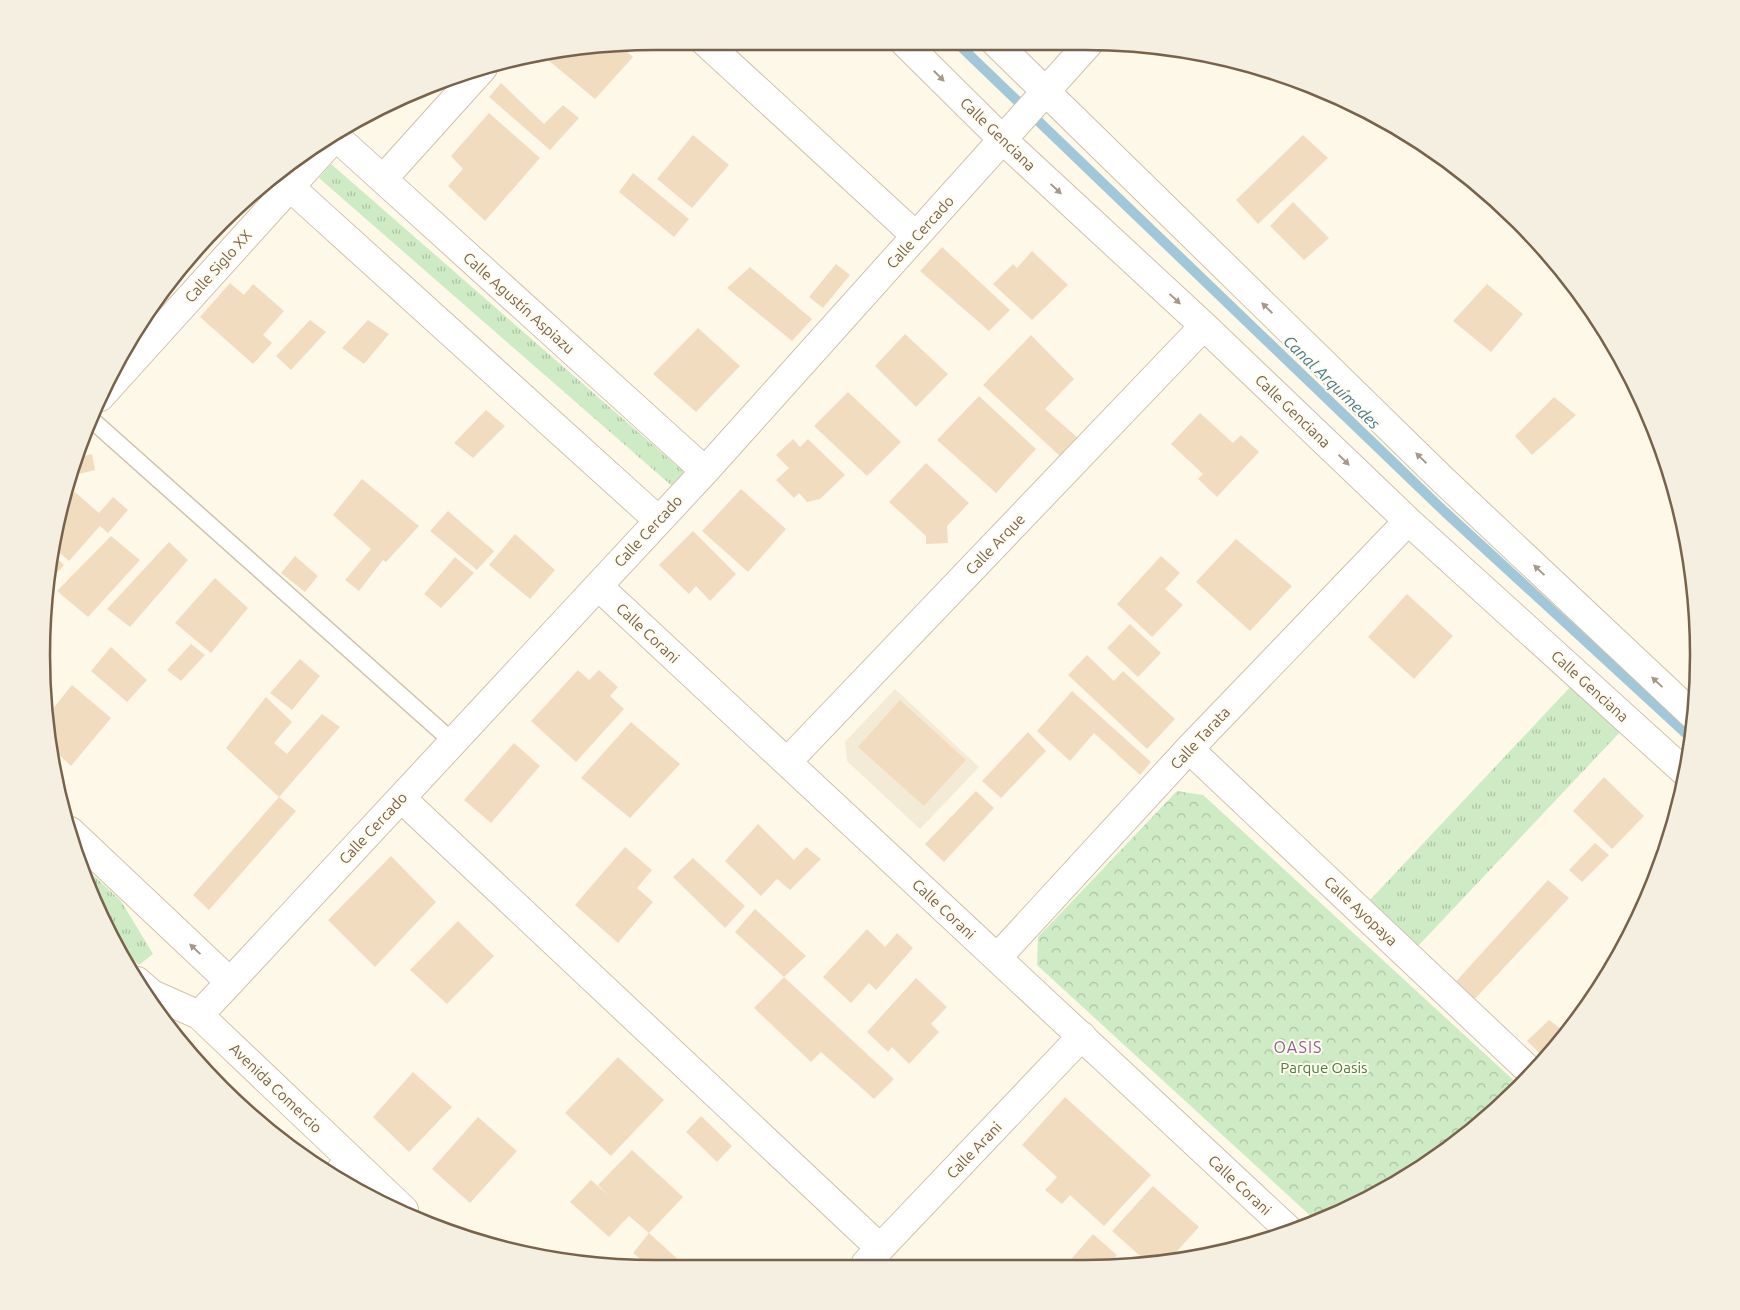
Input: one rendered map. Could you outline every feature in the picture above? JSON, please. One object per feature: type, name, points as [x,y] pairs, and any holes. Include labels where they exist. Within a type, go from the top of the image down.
[{"type":"street","points":[[714,50],[916,236]]},
{"type":"street","name":"Calle Genciana","points":[[913,50],[1009,133],[1204,326],[1408,521],[1679,767]]},
{"type":"street","points":[[1002,50],[1041,98],[1687,710]]},
{"type":"street","name":"Calle Cercado","points":[[199,1015],[705,471],[1083,50]]},
{"type":"street","points":[[383,179],[474,78]]},
{"type":"street","name":"Calle Agustín Aspiazu","points":[[339,139],[705,471]]},
{"type":"street","name":"Calle Siglo XX","points":[[116,379],[323,149]]},
{"type":"street","points":[[290,187],[658,520]]},
{"type":"street","name":"Calle Arque","points":[[787,762],[1204,326]]},
{"type":"street","name":"Calle Tarata","points":[[997,958],[1189,749],[1408,521]]},
{"type":"street","name":"Calle Corani","points":[[598,586],[1082,1036],[1280,1228]]},
{"type":"street","name":"Calle Ayopaya","points":[[1189,749],[1527,1068]]},
{"type":"street","points":[[400,798],[873,1256]]},
{"type":"street","points":[[79,840],[230,982]]},
{"type":"street","name":"Avenida Comercio","points":[[155,995],[199,1015],[343,1167],[387,1198]]},
{"type":"street","name":"Calle Arani","points":[[873,1256],[1082,1036]]},
{"type":"lane","points":[[96,423],[453,742]]},
{"type":"shaded area","points":[[895,689],[979,767],[920,829],[847,761],[845,742]]},
{"type":"green space","points":[[331,164],[684,472],[672,486],[319,178]]},
{"type":"green space","points":[[1573,684],[1622,730],[1418,946],[1370,900]]},
{"type":"green space","name":"Parque Oasis","points":[[1177,791],[1203,795],[1515,1081],[1484,1110],[1421,1158],[1353,1198],[1311,1216],[1037,965],[1038,937]]},
{"type":"green space","points":[[91,873],[121,901],[153,954],[139,965],[130,957],[112,923]]},
{"type":"building","points":[[626,51],[633,57],[595,99],[548,60],[576,55]]},
{"type":"building","points":[[501,83],[544,124],[563,105],[579,118],[550,150],[489,97]]},
{"type":"building","points":[[489,113],[540,158],[485,221],[448,186],[463,169],[451,156]]},
{"type":"building","points":[[693,135],[729,165],[692,208],[657,179]]},
{"type":"building","points":[[1303,135],[1328,158],[1258,224],[1236,200]]},
{"type":"building","points":[[633,173],[689,219],[674,237],[619,192]]},
{"type":"building","points":[[1293,202],[1329,238],[1304,260],[1270,226]]},
{"type":"building","points":[[942,247],[1010,310],[989,331],[920,271]]},
{"type":"building","points":[[1032,251],[1068,285],[1032,320],[993,284],[1013,264],[1017,268]]},
{"type":"building","points":[[836,264],[850,275],[823,308],[809,297]]},
{"type":"building","points":[[750,267],[812,319],[792,341],[727,288]]},
{"type":"building","points":[[230,283],[244,295],[253,284],[284,311],[263,335],[272,343],[253,364],[200,317]]},
{"type":"building","points":[[1487,284],[1523,314],[1491,352],[1453,321]]},
{"type":"building","points":[[310,320],[326,332],[291,370],[276,356]]},
{"type":"building","points":[[368,320],[389,334],[364,364],[342,348]]},
{"type":"building","points":[[698,328],[740,366],[696,412],[653,374]]},
{"type":"building","points":[[905,334],[948,374],[916,407],[875,366]]},
{"type":"building","points":[[1031,335],[1074,379],[1045,409],[1079,439],[1061,457],[983,385]]},
{"type":"building","points":[[848,392],[901,442],[867,476],[814,426]]},
{"type":"building","points":[[979,396],[1036,449],[996,493],[937,440]]},
{"type":"building","points":[[1554,397],[1576,415],[1532,455],[1515,436]]},
{"type":"building","points":[[486,410],[505,426],[473,458],[454,443]]},
{"type":"building","points":[[1200,413],[1233,443],[1241,435],[1259,452],[1217,497],[1198,479],[1203,474],[1171,444]]},
{"type":"building","points":[[793,439],[800,447],[808,439],[845,475],[820,499],[807,502],[799,493],[794,498],[776,480],[789,468],[776,455]]},
{"type":"building","points":[[92,454],[95,470],[79,474],[79,472],[84,456]]},
{"type":"building","points":[[926,463],[969,503],[947,526],[948,543],[926,544],[926,536],[889,502]]},
{"type":"building","points":[[362,479],[419,526],[386,562],[383,560],[359,591],[345,580],[371,549],[333,515]]},
{"type":"building","points":[[741,489],[786,529],[748,572],[702,531]]},
{"type":"building","points":[[75,492],[99,513],[113,497],[128,510],[108,533],[100,526],[69,561],[59,552],[72,496]]},
{"type":"building","points":[[448,511],[494,551],[477,570],[430,531]]},
{"type":"building","points":[[693,531],[736,574],[710,601],[696,586],[689,594],[659,565]]},
{"type":"building","points":[[515,534],[555,570],[530,599],[489,565]]},
{"type":"building","points":[[111,536],[140,560],[88,617],[57,591]]},
{"type":"building","points":[[1236,539],[1292,586],[1250,631],[1196,582]]},
{"type":"building","points":[[169,542],[188,560],[130,627],[107,609]]},
{"type":"building","points":[[295,556],[318,576],[305,592],[281,573]]},
{"type":"building","points":[[1161,556],[1180,573],[1165,589],[1183,605],[1152,637],[1117,604]]},
{"type":"building","points":[[455,557],[474,573],[441,608],[424,594]]},
{"type":"building","points":[[58,559],[64,565],[55,575]]},
{"type":"building","points":[[215,578],[248,608],[211,653],[175,623]]},
{"type":"building","points":[[1407,594],[1453,636],[1414,679],[1368,637]]},
{"type":"building","points":[[1130,624],[1161,653],[1138,677],[1107,648]]},
{"type":"building","points":[[191,644],[205,655],[181,681],[167,670]]},
{"type":"building","points":[[111,647],[147,680],[127,702],[91,671]]},
{"type":"building","points":[[1087,655],[1114,681],[1123,671],[1175,719],[1147,749],[1068,675]]},
{"type":"building","points":[[300,659],[320,676],[292,710],[270,693]]},
{"type":"building","points":[[578,670],[589,680],[599,670],[618,687],[610,696],[624,709],[576,762],[531,721]]},
{"type":"building","points":[[72,685],[111,718],[71,766],[59,754],[52,709]]},
{"type":"building","points":[[1072,691],[1151,762],[1140,775],[1094,733],[1070,761],[1037,731]]},
{"type":"building","points":[[266,697],[292,722],[274,743],[287,754],[322,714],[340,727],[279,797],[226,748]]},
{"type":"building","points":[[900,700],[966,760],[924,806],[858,747]]},
{"type":"building","points":[[631,722],[680,764],[630,818],[581,778]]},
{"type":"building","points":[[1028,732],[1046,751],[1001,798],[982,781]]},
{"type":"building","points":[[514,743],[540,766],[491,823],[464,800]]},
{"type":"building","points":[[1604,777],[1644,816],[1612,849],[1573,811]]},
{"type":"building","points":[[976,791],[994,808],[944,862],[925,844]]},
{"type":"building","points":[[279,797],[296,811],[209,910],[193,895]]},
{"type":"building","points":[[758,824],[794,860],[806,847],[821,859],[790,890],[777,879],[761,896],[725,861]]},
{"type":"building","points":[[1595,843],[1609,855],[1582,882],[1569,870]]},
{"type":"building","points":[[625,847],[652,870],[637,888],[653,902],[618,943],[575,905]]},
{"type":"building","points":[[391,856],[436,902],[375,967],[328,920]]},
{"type":"building","points":[[693,858],[745,906],[725,928],[673,877]]},
{"type":"building","points":[[1548,880],[1569,898],[1471,1003],[1451,987]]},
{"type":"building","points":[[755,909],[806,956],[784,977],[735,932]]},
{"type":"building","points":[[458,921],[494,956],[447,1004],[410,970]]},
{"type":"building","points":[[867,929],[885,947],[897,933],[913,948],[876,990],[869,983],[851,1003],[823,977]]},
{"type":"building","points":[[784,977],[894,1079],[874,1099],[821,1052],[811,1062],[754,1008]]},
{"type":"building","points":[[916,978],[947,1007],[931,1024],[939,1032],[909,1064],[892,1047],[888,1052],[867,1032]]},
{"type":"building","points":[[1549,1020],[1560,1029],[1540,1054],[1527,1041]]},
{"type":"building","points":[[618,1057],[664,1100],[611,1156],[565,1113]]},
{"type":"building","points":[[413,1072],[452,1107],[409,1152],[373,1117]]},
{"type":"building","points":[[1065,1097],[1151,1175],[1104,1226],[1070,1195],[1062,1204],[1045,1190],[1057,1177],[1022,1145]]},
{"type":"building","points":[[701,1116],[732,1146],[717,1162],[686,1132]]},
{"type":"building","points":[[478,1117],[517,1151],[470,1203],[432,1169]]},
{"type":"building","points":[[632,1150],[683,1197],[649,1233],[629,1216],[609,1237],[570,1202],[591,1180],[609,1196],[598,1185]]},
{"type":"building","points":[[1153,1186],[1199,1227],[1175,1253],[1157,1256],[1155,1254],[1153,1256],[1142,1257],[1112,1231]]},
{"type":"building","points":[[649,1233],[679,1260],[641,1260],[633,1253]]},
{"type":"building","points":[[1093,1234],[1117,1255],[1113,1259],[1070,1260]]},
{"type":"waterway","name":"Canal Arquímedes","points":[[964,50],[1445,512],[1685,733]]},
{"type":"district","name":"OASIS","points":[[1298,1047]]}]
